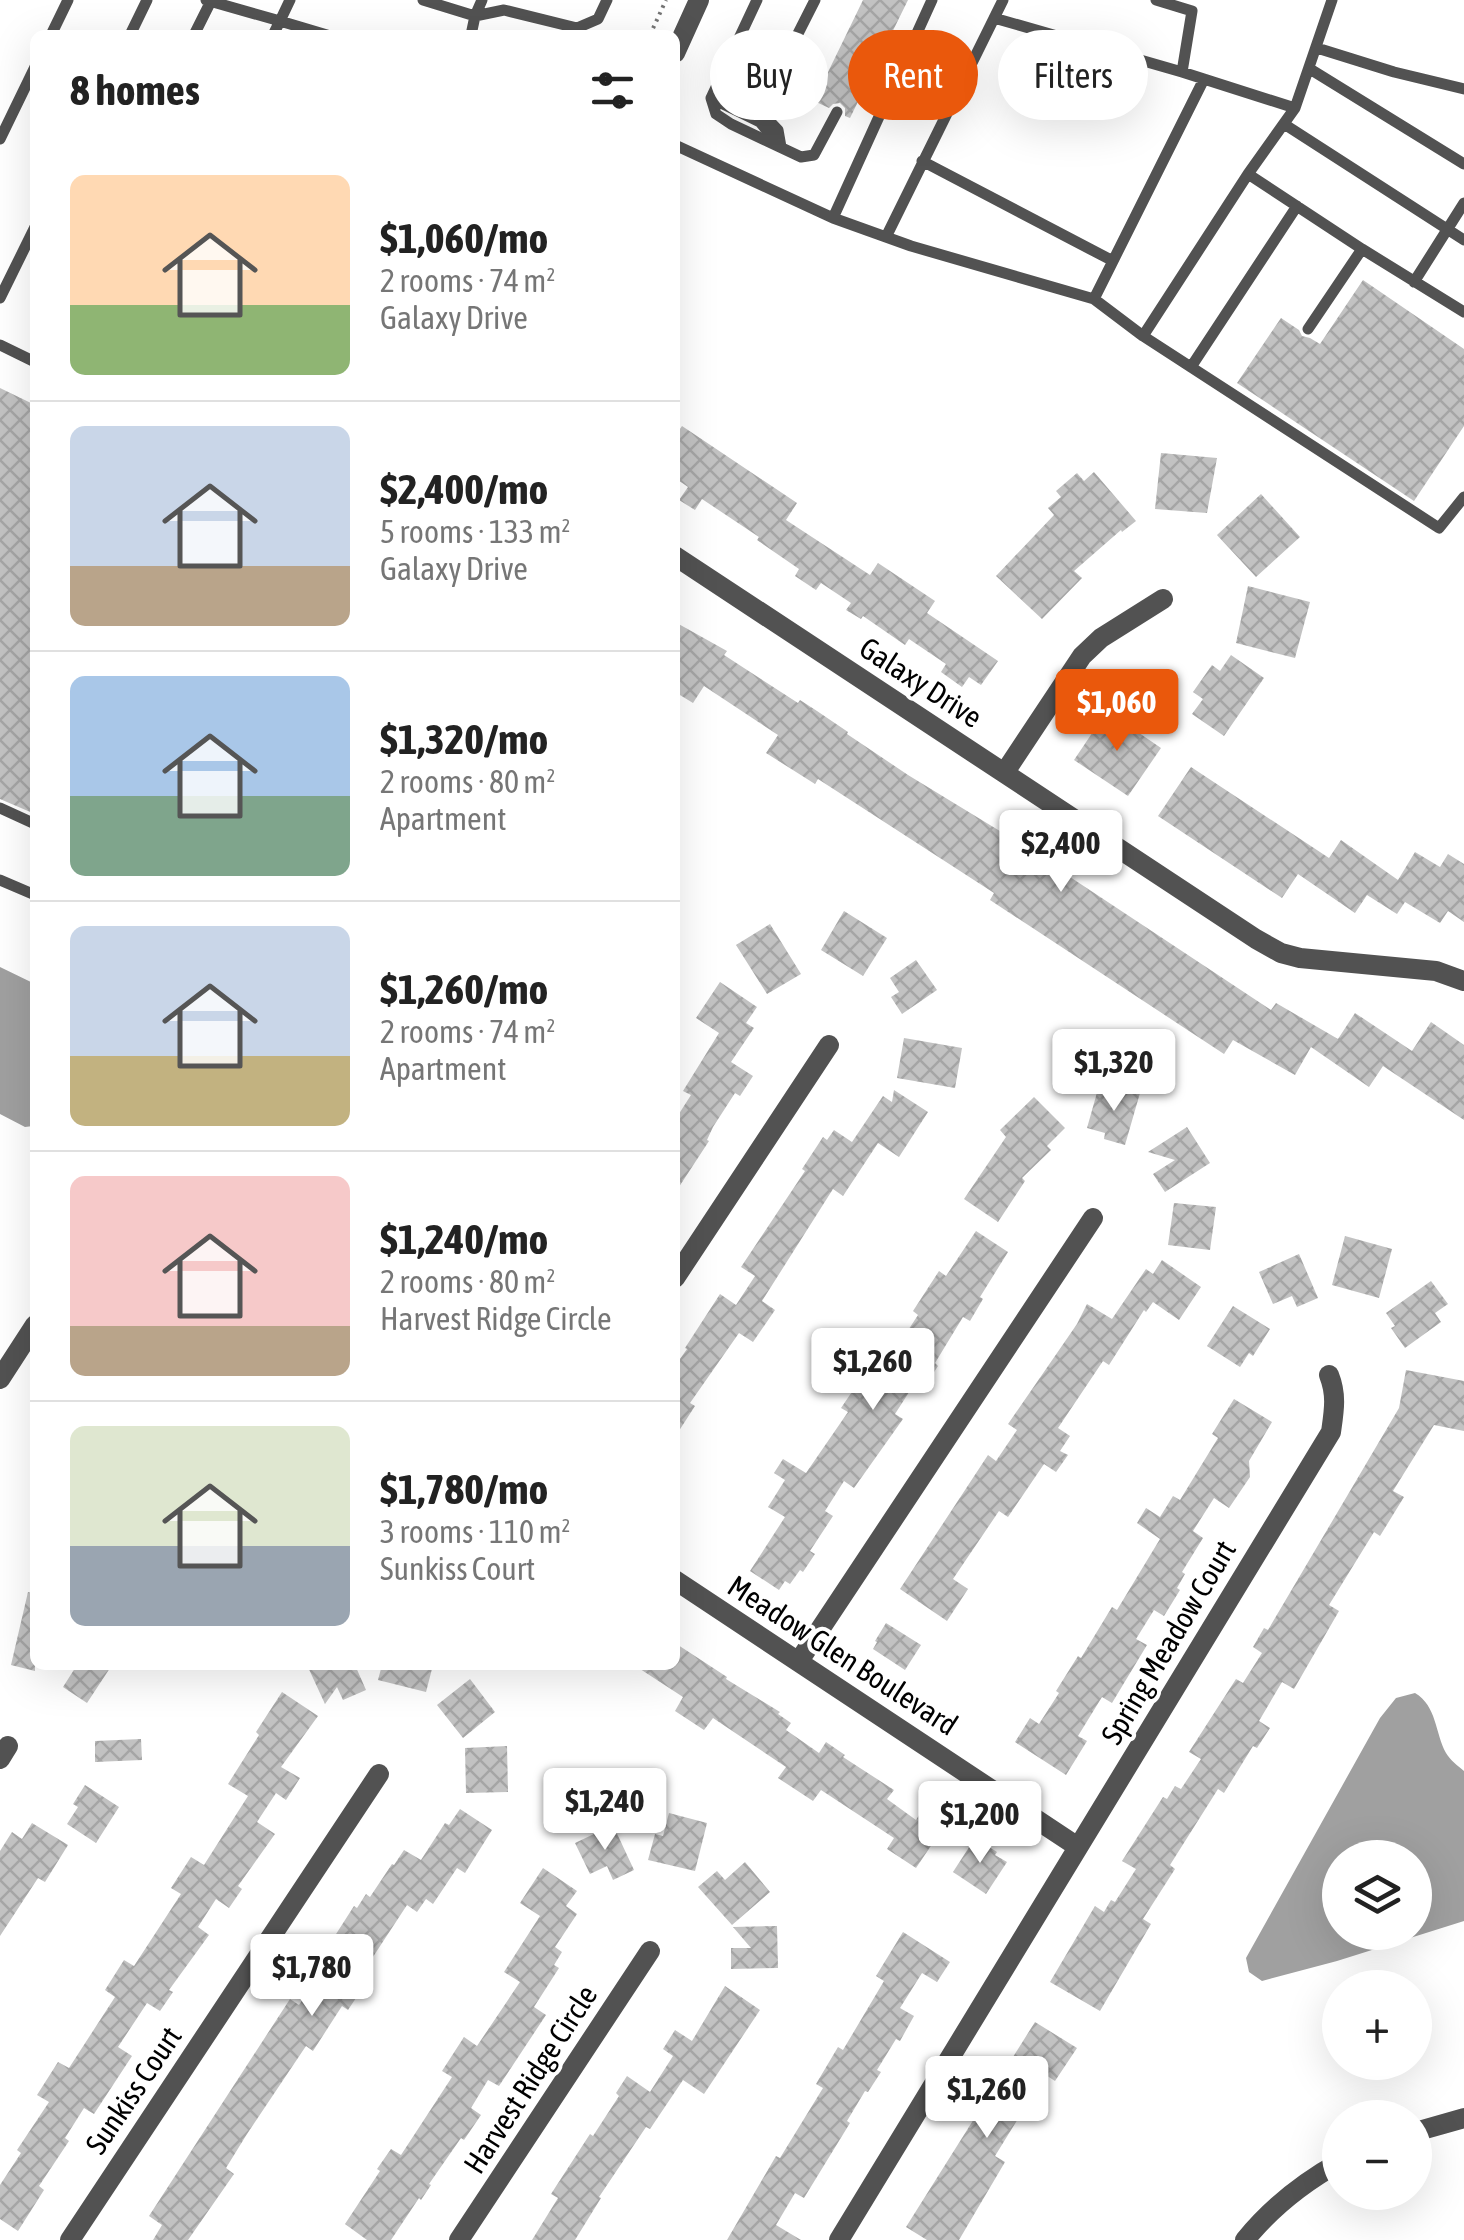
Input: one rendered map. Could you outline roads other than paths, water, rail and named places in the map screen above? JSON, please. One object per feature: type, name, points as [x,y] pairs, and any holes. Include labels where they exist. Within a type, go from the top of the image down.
[{"type":"street","points":[[680,42],[699,0]]},
{"type":"street","name":"Galaxy Drive","points":[[680,559],[1281,953],[1436,970],[1464,981]]},
{"type":"street","points":[[1005,772],[1082,656],[1101,638],[1163,599]]},
{"type":"street","points":[[680,1270],[829,1045]]},
{"type":"street","points":[[798,1661],[1093,1218]]},
{"type":"street","points":[[0,1379],[30,1333]]},
{"type":"street","name":"Spring Meadow Court","points":[[839,2240],[1331,1432],[1336,1401],[1329,1375]]},
{"type":"street","name":"Meadow Glen Boulevard","points":[[680,1583],[1078,1847]]},
{"type":"street","name":"Sunkiss Court","points":[[70,2240],[379,1774]]},
{"type":"street","name":"Harvest Ridge Circle","points":[[459,2240],[650,1952]]},
{"type":"street","points":[[1432,2127],[1464,2118]]},
{"type":"street","points":[[1245,2240],[1300,2186],[1322,2173]]},
{"type":"lane","points":[[53,30],[68,0]]},
{"type":"lane","points":[[132,30],[147,0]]},
{"type":"lane","points":[[276,30],[290,0]]},
{"type":"lane","points":[[422,0],[475,16],[504,10],[577,28],[598,20],[607,0]]},
{"type":"lane","points":[[472,30],[482,0]]},
{"type":"lane","points":[[743,30],[757,0]]},
{"type":"lane","points":[[800,30],[815,0]]},
{"type":"lane","points":[[833,218],[932,0]]},
{"type":"lane","points":[[886,237],[1004,0]]},
{"type":"lane","points":[[1156,0],[1192,11],[1182,72]]},
{"type":"lane","points":[[1143,336],[1295,108],[1332,0]]},
{"type":"lane","points":[[196,30],[208,1],[310,30]]},
{"type":"lane","points":[[994,18],[1295,108]]},
{"type":"lane","points":[[1318,48],[1464,89]]},
{"type":"lane","points":[[1310,68],[1464,164]]},
{"type":"lane","points":[[0,139],[30,77]]},
{"type":"lane","points":[[1094,299],[1204,79]]},
{"type":"lane","points":[[725,120],[801,157],[814,155],[837,112]]},
{"type":"lane","points":[[769,120],[778,130],[781,148]]},
{"type":"lane","points":[[1284,124],[1464,240]]},
{"type":"lane","points":[[680,147],[833,218],[1094,299],[1143,336],[1439,528],[1464,497]]},
{"type":"lane","points":[[922,162],[1113,261]]},
{"type":"lane","points":[[1248,174],[1464,312]]},
{"type":"lane","points":[[1414,282],[1464,203]]},
{"type":"lane","points":[[1192,367],[1297,206]]},
{"type":"lane","points":[[0,298],[30,237]]},
{"type":"lane","points":[[1308,329],[1362,249]]},
{"type":"lane","points":[[0,345],[30,359]]},
{"type":"lane","points":[[0,808],[30,822]]},
{"type":"lane","points":[[0,880],[30,894]]}]
